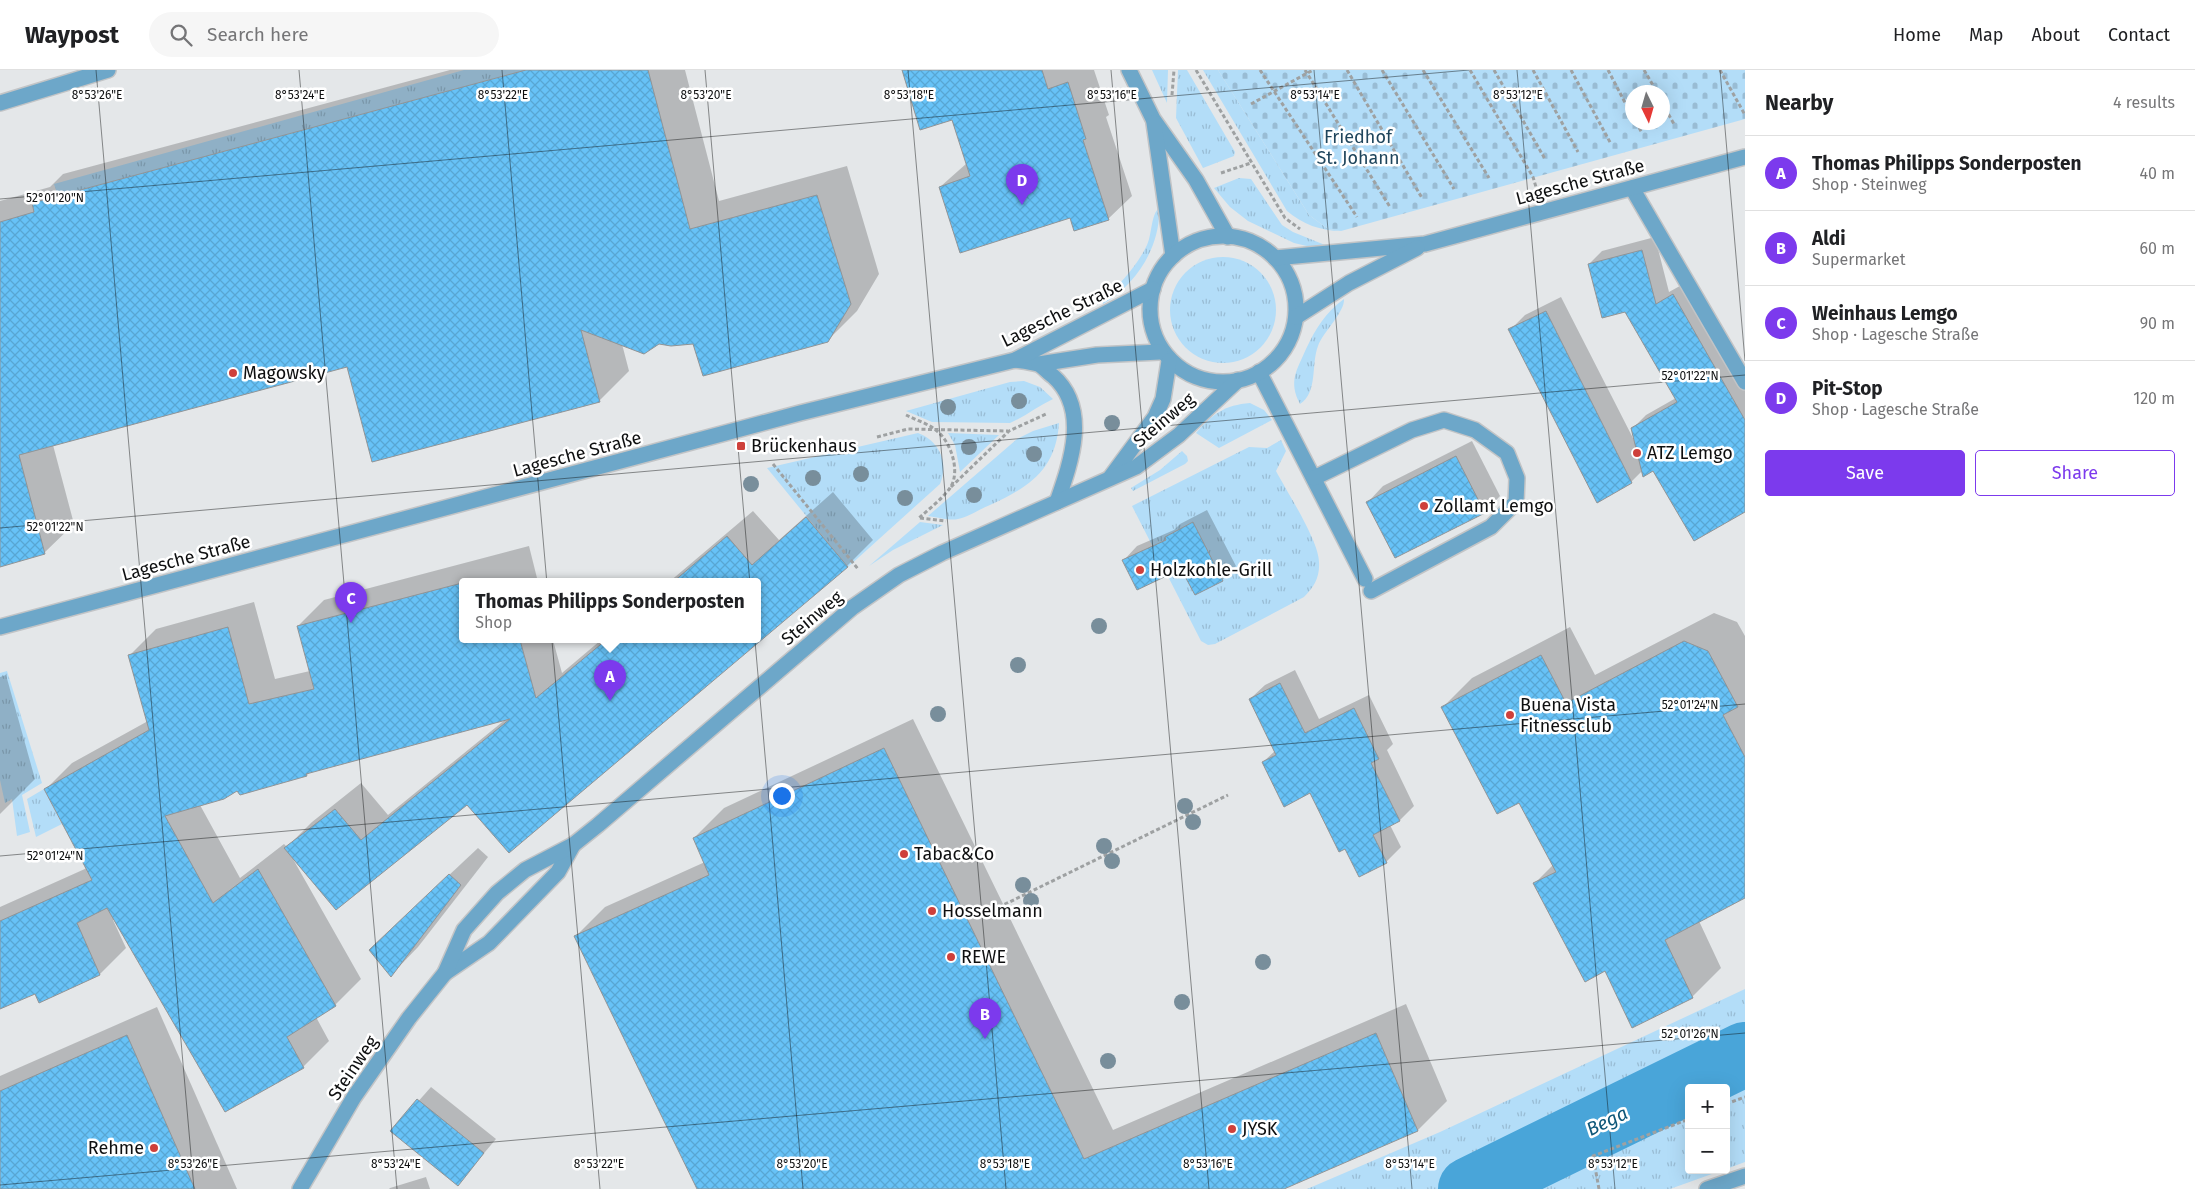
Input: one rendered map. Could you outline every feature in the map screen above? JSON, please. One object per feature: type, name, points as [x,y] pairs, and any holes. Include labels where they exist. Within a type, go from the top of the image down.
[{"type":"street","points":[[0,103],[108,70]]},
{"type":"street","points":[[1129,70],[1153,119],[1196,180],[1228,237]]},
{"type":"street","points":[[1153,119],[1173,256]]},
{"type":"street","name":"Lagesche Straße","points":[[1275,258],[1425,244],[1745,157]]},
{"type":"street","points":[[1632,188],[1745,382]]},
{"type":"street","points":[[1215,237],[1228,237],[1252,242],[1275,258],[1289,278],[1295,296],[1296,317],[1290,339],[1277,358],[1259,372],[1238,380],[1217,382],[1182,372],[1165,356],[1151,313],[1153,289],[1161,271],[1173,256],[1188,246],[1215,237]]},
{"type":"street","name":"Lagesche Straße","points":[[1296,317],[1349,284],[1425,244]]},
{"type":"street","name":"Lagesche Straße","points":[[0,626],[800,413],[1015,360],[1153,289]]},
{"type":"street","name":"Lagesche Straße","points":[[1039,364],[1097,355],[1165,356]]},
{"type":"street","name":"Steinweg","points":[[1110,479],[1155,416],[1163,399],[1165,356]]},
{"type":"street","points":[[1015,360],[1039,364],[1061,384],[1072,404],[1074,437],[1071,464],[1057,502]]},
{"type":"street","points":[[1259,372],[1368,585],[1491,527],[1516,502],[1518,478],[1507,453],[1475,430],[1444,420],[1412,430],[1314,478]]},
{"type":"street","name":"Steinweg","points":[[300,1189],[354,1097],[409,1018],[445,973],[464,930],[497,893],[524,870],[573,845],[853,607],[908,571],[999,527],[1136,467],[1180,435],[1238,380]]},
{"type":"street","name":"Steinweg","points":[[445,973],[495,937],[558,872],[573,845]]},
{"type":"street","points":[[1707,1189],[1745,1176]]},
{"type":"path","points":[[1196,70],[1285,218],[1306,231]]},
{"type":"path","points":[[1260,70],[1357,217]]},
{"type":"path","points":[[1251,104],[1306,72],[1313,70]]},
{"type":"path","points":[[1348,70],[1422,198]]},
{"type":"path","points":[[1382,70],[1454,189]]},
{"type":"path","points":[[1423,70],[1489,178]]},
{"type":"path","points":[[1470,70],[1533,177],[1536,187]]},
{"type":"path","points":[[1494,70],[1545,158]]},
{"type":"path","points":[[1533,70],[1578,152]]},
{"type":"path","points":[[1571,70],[1611,144]]},
{"type":"path","points":[[1608,70],[1625,103]]},
{"type":"path","points":[[1644,70],[1653,85]]},
{"type":"path","points":[[1720,70],[1745,115]]},
{"type":"path","points":[[1306,72],[1390,207]]},
{"type":"path","points":[[1670,117],[1674,124]]},
{"type":"path","points":[[1640,130],[1642,134]]},
{"type":"path","points":[[919,518],[1009,431],[1050,413]]},
{"type":"path","points":[[877,437],[908,429],[1009,431]]},
{"type":"path","points":[[936,430],[944,438],[952,455],[955,472],[951,487]]},
{"type":"path","points":[[773,464],[858,569]]},
{"type":"path","points":[[987,913],[1228,795]]},
{"type":"path","points":[[1730,1103],[1745,1097]]},
{"type":"path","points":[[1600,1189],[1593,1156],[1685,1121]]},
{"type":"green space","points":[[464,70],[526,70],[58,196],[54,184]]},
{"type":"green space","points":[[1152,70],[1168,70],[1167,103]]},
{"type":"green space","points":[[1178,70],[1187,70],[1235,152],[1234,156],[1203,168],[1176,118]]},
{"type":"green space","points":[[1203,70],[1218,70],[1309,215],[1328,229],[1341,231],[1326,230],[1312,226],[1299,220],[1287,211]]},
{"type":"green space","name":"Friedhof St. Johann","points":[[1218,70],[1745,70],[1745,119],[1341,231],[1328,229],[1309,215]]},
{"type":"green space","points":[[1239,178],[1251,179],[1282,225],[1293,232],[1325,245],[1311,247],[1294,243],[1248,221],[1230,207],[1214,188]]},
{"type":"green space","points":[[1159,208],[1156,236],[1144,263],[1126,286],[1103,304],[1103,301],[1127,275],[1143,253],[1149,241],[1154,215]]},
{"type":"green space","points":[[1223,257],[1243,261],[1260,273],[1272,290],[1276,310],[1272,330],[1260,347],[1243,359],[1223,363],[1203,359],[1186,347],[1174,330],[1170,310],[1174,290],[1186,273],[1203,261]]},
{"type":"green space","points":[[1344,299],[1338,316],[1318,346],[1312,386],[1306,399],[1300,404],[1296,396],[1294,382],[1300,363],[1317,328],[1331,310]]},
{"type":"green space","points":[[1024,381],[1040,387],[1053,399],[1010,423],[932,422],[906,411],[1010,382]]},
{"type":"green space","points":[[1250,403],[1264,410],[1272,420],[1219,448],[1196,433],[1214,416],[1226,408]]},
{"type":"green space","points":[[1059,423],[1057,439],[1046,465],[1028,484],[962,518],[951,520],[928,516],[1017,439],[1033,431]]},
{"type":"green space","points":[[918,433],[932,441],[940,453],[943,460],[943,468],[940,484],[848,567],[767,468]]},
{"type":"green space","points":[[948,433],[999,435],[960,472],[955,445]]},
{"type":"green space","points":[[1281,440],[1286,451],[1276,471],[1302,516],[1314,542],[1319,562],[1317,577],[1311,589],[1304,597],[1215,644],[1208,645],[1201,641],[1132,506],[1249,447],[1267,448]]},
{"type":"green space","points":[[1182,451],[1187,456],[1188,461],[1185,464],[1133,491],[1131,488],[1160,470]]},
{"type":"green space","points":[[920,522],[943,525],[893,550],[869,566]]},
{"type":"green space","points":[[7,671],[42,783],[22,795],[30,832],[17,836],[12,799],[5,803],[0,780],[0,673]]},
{"type":"green space","points":[[44,789],[62,824],[36,837],[27,799]]},
{"type":"green space","points":[[1745,989],[1745,1162],[1730,1168],[1730,1084],[1685,1084],[1685,1174],[1712,1174],[1670,1189],[1307,1189],[1440,1132]]},
{"type":"building","points":[[526,70],[648,70],[690,229],[817,195],[851,304],[828,342],[703,376],[693,344],[671,346],[659,344],[644,354],[581,330],[600,402],[372,462],[347,367],[19,455],[45,554],[0,567],[0,222],[34,212],[32,203]]},
{"type":"building","points":[[902,70],[1042,70],[1048,89],[1068,82],[1086,139],[1083,140],[1109,220],[1074,231],[1070,218],[960,253],[939,187],[970,176],[952,120],[920,130]]},
{"type":"building","points":[[1642,250],[1656,304],[1673,294],[1745,420],[1745,512],[1694,541],[1653,471],[1643,477],[1631,428],[1677,402],[1625,312],[1602,318],[1588,264]]},
{"type":"building","points":[[1546,311],[1632,483],[1597,503],[1508,329]]},
{"type":"building","points":[[1456,456],[1485,513],[1395,558],[1366,502]]},
{"type":"building","points":[[806,517],[848,567],[761,640],[761,578],[678,578],[727,536],[752,565]]},
{"type":"building","points":[[1193,522],[1223,581],[1195,595],[1181,569],[1137,590],[1122,560],[1166,540],[1165,537]]},
{"type":"building","points":[[459,584],[459,643],[521,643],[536,698],[602,643],[758,643],[509,853],[467,805],[336,910],[284,848],[335,809],[361,840],[510,719],[306,774],[307,776],[240,795],[237,791],[224,799],[165,816],[213,903],[258,869],[336,1006],[287,1037],[304,1068],[225,1112],[107,908],[77,923],[100,975],[39,1003],[35,994],[0,1009],[0,921],[92,880],[44,789],[149,730],[128,655],[228,627],[249,704],[314,689],[297,626]]},
{"type":"building","points":[[1684,641],[1708,651],[1738,707],[1723,715],[1745,757],[1745,898],[1665,940],[1693,998],[1632,1028],[1605,971],[1585,982],[1533,883],[1556,872],[1519,803],[1497,814],[1441,707],[1541,655],[1566,703]]},
{"type":"building","points":[[1280,683],[1305,733],[1354,708],[1379,759],[1371,763],[1400,821],[1373,835],[1387,863],[1359,877],[1345,849],[1339,852],[1310,793],[1284,807],[1262,762],[1276,755],[1249,699]]},
{"type":"building","points":[[884,748],[1084,1159],[1376,1033],[1418,1131],[1284,1189],[697,1189],[574,936],[709,875],[693,838]]},
{"type":"building","points":[[449,874],[461,885],[391,977],[369,950]]},
{"type":"building","points":[[127,1035],[195,1189],[0,1189],[0,1091]]},
{"type":"building","points":[[417,1099],[484,1153],[458,1186],[390,1131]]},
{"type":"waterway","name":"Bega","points":[[1470,1189],[1745,1054]]},
{"type":"place","name":"Pit-Stop","points":[[1022,205]]},
{"type":"place","name":"Magowsky","points":[[233,373]]},
{"type":"place","name":"Brückenhaus","points":[[741,446]]},
{"type":"place","name":"ATZ Lemgo","points":[[1637,453]]},
{"type":"place","name":"Zollamt Lemgo","points":[[1424,506]]},
{"type":"place","name":"Holzkohle-Grill","points":[[1140,570]]},
{"type":"place","name":"Weinhaus Lemgo","points":[[351,623]]},
{"type":"place","name":"Thomas Philipps Sonderposten","points":[[610,701]]},
{"type":"place","name":"Buena Vista Fitnessclub","points":[[1510,715]]},
{"type":"place","name":"Tabac&Co","points":[[904,854]]},
{"type":"place","name":"Hosselmann","points":[[932,911]]},
{"type":"place","name":"REWE","points":[[951,957]]},
{"type":"place","name":"Aldi","points":[[985,1039]]},
{"type":"place","name":"JYSK","points":[[1232,1129]]},
{"type":"place","name":"Rehme","points":[[154,1148]]}]
